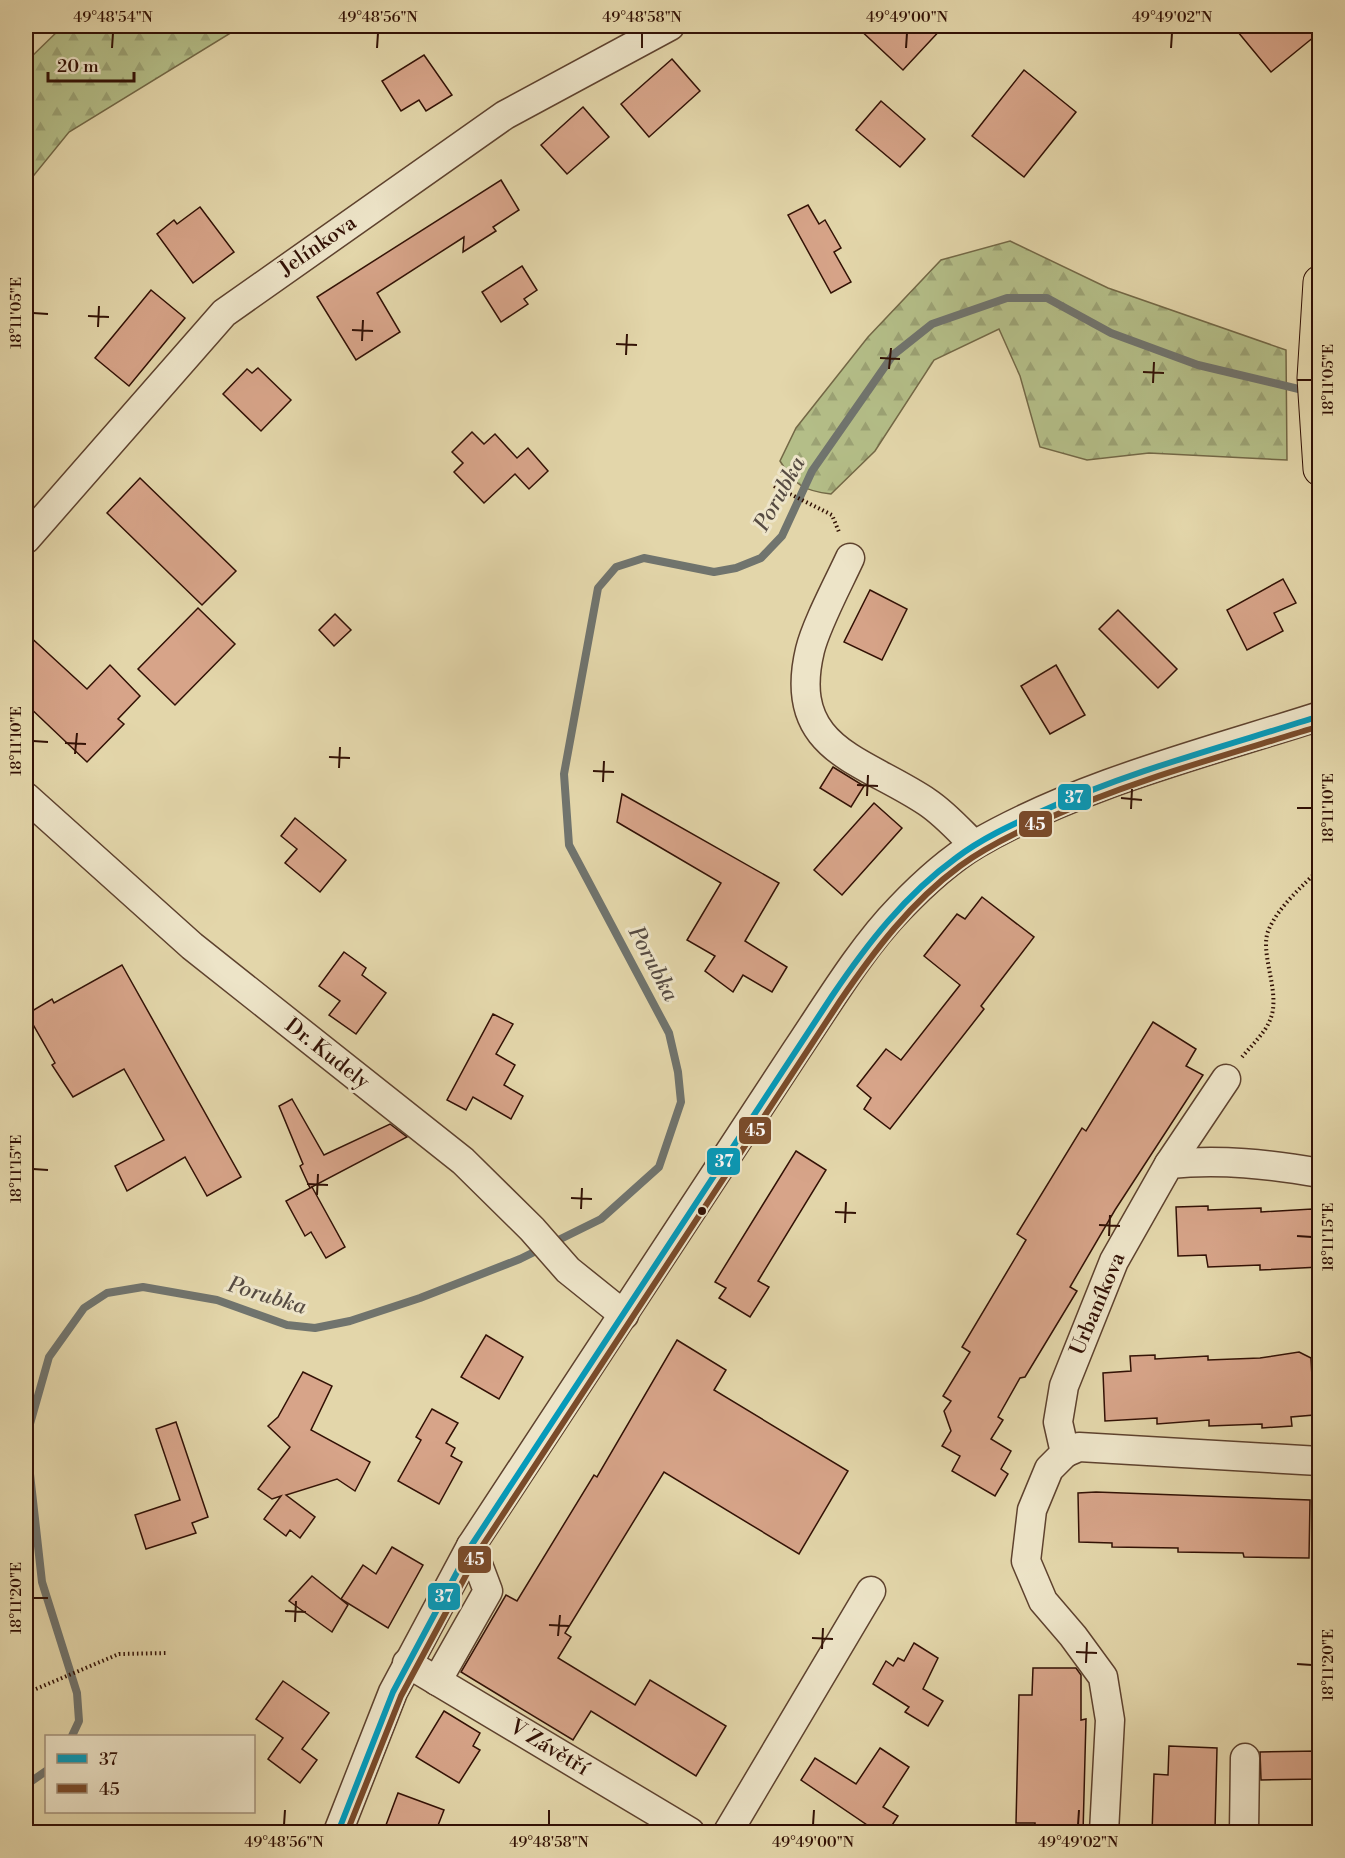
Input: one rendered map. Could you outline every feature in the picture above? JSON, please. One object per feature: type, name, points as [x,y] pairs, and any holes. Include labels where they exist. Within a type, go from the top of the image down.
[{"type":"highway","points":[[1318,462],[1315,344],[1320,282]]},
{"type":"street","name":"Jelínkova","points":[[26,539],[224,313],[505,115],[670,26]]},
{"type":"street","points":[[850,558],[810,650],[806,693],[815,728],[838,751],[927,802],[974,845]]},
{"type":"street","points":[[338,1833],[353,1791],[407,1663],[471,1546],[850,972],[898,910],[933,876],[974,845],[1033,814],[1099,788],[1320,716]]},
{"type":"street","name":"Dr. Kudely","points":[[26,797],[192,946],[463,1161],[532,1229],[568,1270],[624,1315]]},
{"type":"street","name":"Urbaníkova","points":[[1065,1453],[1058,1422],[1064,1386],[1114,1261],[1169,1164],[1226,1079]]},
{"type":"street","points":[[1169,1164],[1210,1160],[1263,1163],[1320,1173]]},
{"type":"street","points":[[1104,1833],[1110,1720],[1103,1677],[1073,1636],[1043,1601],[1026,1560],[1032,1510],[1049,1469],[1065,1453],[1079,1447],[1319,1461]]},
{"type":"street","points":[[437,1681],[488,1592],[471,1546]]},
{"type":"street","points":[[728,1833],[871,1591]]},
{"type":"street","name":"V Závětří","points":[[407,1663],[690,1833]]},
{"type":"street","points":[[1244,1833],[1245,1758]]},
{"type":"path","points":[[774,486],[832,515]]},
{"type":"path","points":[[1226,1079],[1270,1020],[1274,991],[1268,964],[1268,930],[1285,905],[1320,868]]},
{"type":"path","points":[[36,1689],[119,1654],[168,1653]]},
{"type":"green space","points":[[63,26],[242,26],[69,132],[26,185],[26,62]]},
{"type":"green space","points":[[1010,241],[1108,288],[1286,350],[1287,460],[1149,453],[1087,460],[1040,447],[1020,376],[999,329],[934,360],[875,451],[831,494],[813,491],[795,481],[780,461],[796,428],[868,337],[941,260]]},
{"type":"building","points":[[856,26],[944,26],[903,70]]},
{"type":"building","points":[[1233,26],[1320,26],[1320,32],[1271,72]]},
{"type":"building","points":[[424,55],[452,95],[426,111],[419,100],[401,111],[382,81]]},
{"type":"building","points":[[672,59],[700,91],[649,137],[621,104]]},
{"type":"building","points":[[1024,70],[1076,112],[1024,177],[972,136]]},
{"type":"building","points":[[881,101],[925,139],[900,167],[856,130]]},
{"type":"building","points":[[583,107],[609,137],[567,174],[541,145]]},
{"type":"building","points":[[501,180],[519,210],[493,227],[496,231],[463,252],[464,237],[377,293],[400,332],[356,360],[317,297]]},
{"type":"building","points":[[808,205],[819,224],[825,220],[841,248],[834,252],[851,282],[831,293],[788,215]]},
{"type":"building","points":[[200,207],[234,252],[193,283],[157,234],[174,220],[177,224]]},
{"type":"building","points":[[522,266],[537,290],[524,299],[528,304],[501,322],[482,292]]},
{"type":"building","points":[[151,290],[185,318],[129,386],[95,358]]},
{"type":"building","points":[[258,368],[291,400],[261,431],[223,394],[247,369],[252,373]]},
{"type":"building","points":[[472,432],[484,444],[495,434],[517,458],[528,448],[548,471],[529,489],[515,474],[484,503],[454,472],[463,463],[452,452]]},
{"type":"building","points":[[140,478],[236,571],[202,605],[107,513]]},
{"type":"building","points":[[1283,579],[1296,603],[1274,613],[1283,631],[1247,650],[1227,610]]},
{"type":"building","points":[[870,590],[907,609],[882,660],[844,642]]},
{"type":"building","points":[[198,608],[235,644],[175,705],[138,669]]},
{"type":"building","points":[[1118,610],[1177,669],[1158,688],[1099,629]]},
{"type":"building","points":[[335,614],[351,630],[334,646],[319,630]]},
{"type":"building","points":[[26,633],[87,689],[110,665],[140,696],[118,719],[124,724],[87,762],[26,704]]},
{"type":"building","points":[[1056,665],[1085,715],[1050,734],[1021,686]]},
{"type":"building","points":[[833,767],[864,786],[851,807],[820,788]]},
{"type":"building","points":[[622,794],[779,883],[745,941],[787,967],[772,992],[743,975],[733,992],[705,971],[715,956],[687,940],[721,883],[617,822]]},
{"type":"building","points":[[874,803],[902,828],[842,895],[814,870]]},
{"type":"building","points":[[295,818],[346,860],[320,892],[285,863],[297,849],[281,836]]},
{"type":"building","points":[[982,897],[1034,937],[981,1006],[984,1009],[890,1129],[864,1109],[871,1098],[857,1086],[886,1049],[901,1060],[960,985],[924,956],[957,914],[965,919]]},
{"type":"building","points":[[344,952],[366,968],[362,975],[386,993],[356,1034],[329,1015],[340,1001],[319,986]]},
{"type":"building","points":[[122,965],[241,1177],[207,1196],[185,1157],[127,1191],[115,1166],[164,1140],[124,1069],[73,1097],[52,1065],[55,1063],[27,1014],[52,999],[54,1003]]},
{"type":"building","points":[[493,1014],[513,1024],[496,1054],[515,1065],[504,1085],[523,1096],[511,1119],[473,1097],[466,1110],[447,1100]]},
{"type":"building","points":[[1153,1022],[1196,1049],[1186,1066],[1203,1075],[1115,1210],[1070,1287],[1077,1291],[1025,1377],[1020,1378],[998,1417],[1003,1420],[991,1439],[1011,1451],[1001,1469],[1008,1474],[995,1496],[952,1471],[960,1456],[942,1446],[951,1431],[944,1411],[951,1401],[943,1396],[970,1352],[962,1347],[1026,1240],[1017,1234],[1082,1128],[1086,1131]]},
{"type":"building","points":[[292,1099],[324,1155],[390,1124],[407,1137],[310,1188],[300,1166],[303,1164],[279,1106]]},
{"type":"building","points":[[796,1151],[826,1170],[758,1281],[769,1287],[750,1317],[719,1298],[726,1288],[715,1282]]},
{"type":"building","points":[[312,1187],[345,1247],[326,1258],[311,1232],[305,1236],[286,1201]]},
{"type":"building","points":[[1208,1206],[1208,1210],[1261,1208],[1261,1212],[1312,1209],[1312,1219],[1320,1219],[1320,1267],[1260,1270],[1260,1265],[1208,1267],[1206,1255],[1178,1256],[1176,1207]]},
{"type":"building","points":[[486,1335],[523,1357],[499,1399],[461,1377]]},
{"type":"building","points":[[677,1340],[726,1370],[714,1390],[848,1471],[799,1554],[664,1472],[565,1633],[571,1637],[558,1658],[635,1705],[650,1680],[726,1726],[696,1776],[591,1711],[573,1740],[461,1672],[506,1595],[517,1601],[594,1475],[597,1477]]},
{"type":"building","points":[[1299,1352],[1311,1358],[1314,1415],[1291,1417],[1292,1426],[1262,1428],[1262,1424],[1209,1426],[1209,1420],[1157,1424],[1157,1418],[1105,1421],[1103,1373],[1131,1371],[1130,1356],[1155,1355],[1155,1359],[1208,1356],[1208,1360],[1260,1358]]},
{"type":"building","points":[[303,1372],[332,1386],[311,1430],[370,1462],[355,1491],[337,1479],[286,1495],[315,1517],[300,1538],[290,1530],[286,1536],[264,1519],[281,1496],[272,1499],[258,1489],[290,1447],[268,1426],[278,1417]]},
{"type":"building","points":[[432,1409],[458,1423],[446,1443],[455,1448],[451,1456],[462,1462],[439,1504],[398,1481],[421,1440],[416,1437]]},
{"type":"building","points":[[176,1422],[208,1517],[192,1523],[196,1533],[146,1549],[135,1515],[180,1500],[156,1429]]},
{"type":"building","points":[[1078,1493],[1310,1500],[1309,1558],[1244,1557],[1243,1553],[1178,1552],[1178,1548],[1112,1547],[1112,1543],[1079,1542]]},
{"type":"building","points":[[392,1547],[423,1565],[388,1628],[341,1599],[363,1565],[376,1574]]},
{"type":"building","points":[[312,1576],[348,1605],[332,1632],[289,1601]]},
{"type":"building","points":[[914,1643],[938,1658],[923,1689],[943,1701],[928,1726],[905,1712],[909,1707],[873,1684],[886,1661],[893,1666],[898,1658],[904,1661]]},
{"type":"building","points":[[1033,1668],[1076,1668],[1081,1675],[1081,1720],[1086,1719],[1083,1833],[1035,1833],[1035,1823],[1016,1823],[1019,1695],[1032,1695]]},
{"type":"building","points":[[283,1681],[329,1713],[302,1749],[317,1760],[300,1783],[268,1759],[283,1738],[256,1719]]},
{"type":"building","points":[[444,1711],[480,1733],[473,1746],[480,1750],[459,1783],[416,1757]]},
{"type":"building","points":[[1169,1746],[1217,1748],[1215,1830],[1210,1830],[1210,1833],[1152,1833],[1154,1774],[1168,1775]]},
{"type":"building","points":[[880,1748],[909,1767],[883,1807],[898,1816],[887,1833],[879,1833],[801,1780],[815,1758],[856,1784]]},
{"type":"building","points":[[1320,1751],[1320,1779],[1261,1780],[1260,1752]]},
{"type":"building","points":[[398,1793],[444,1810],[435,1833],[383,1833]]},
{"type":"waterway","name":"Porubka","points":[[72,1735],[79,1721],[77,1693],[42,1582],[26,1438],[49,1357],[84,1308],[107,1293],[143,1287],[217,1300],[287,1325],[315,1328],[350,1321],[420,1298],[520,1259],[601,1219],[659,1167],[681,1102],[678,1072],[669,1033],[569,845],[564,774],[598,588],[616,567],[644,558],[714,572],[736,568],[761,558],[782,536],[812,471],[893,355],[932,324],[1007,298],[1047,298],[1111,333],[1198,365],[1307,391]]},
{"type":"waterway","name":"Porubka","points":[[26,1785],[45,1772]]},
{"type":"transit line","name":"37","points":[[338,1832],[393,1692],[471,1546],[832,996],[888,921],[937,872],[966,851],[1018,822],[1108,784],[1320,716]]},
{"type":"transit line","name":"45","points":[[347,1832],[401,1696],[479,1551],[840,1001],[894,928],[925,895],[960,866],[1022,830],[1145,780],[1320,726]]}]
